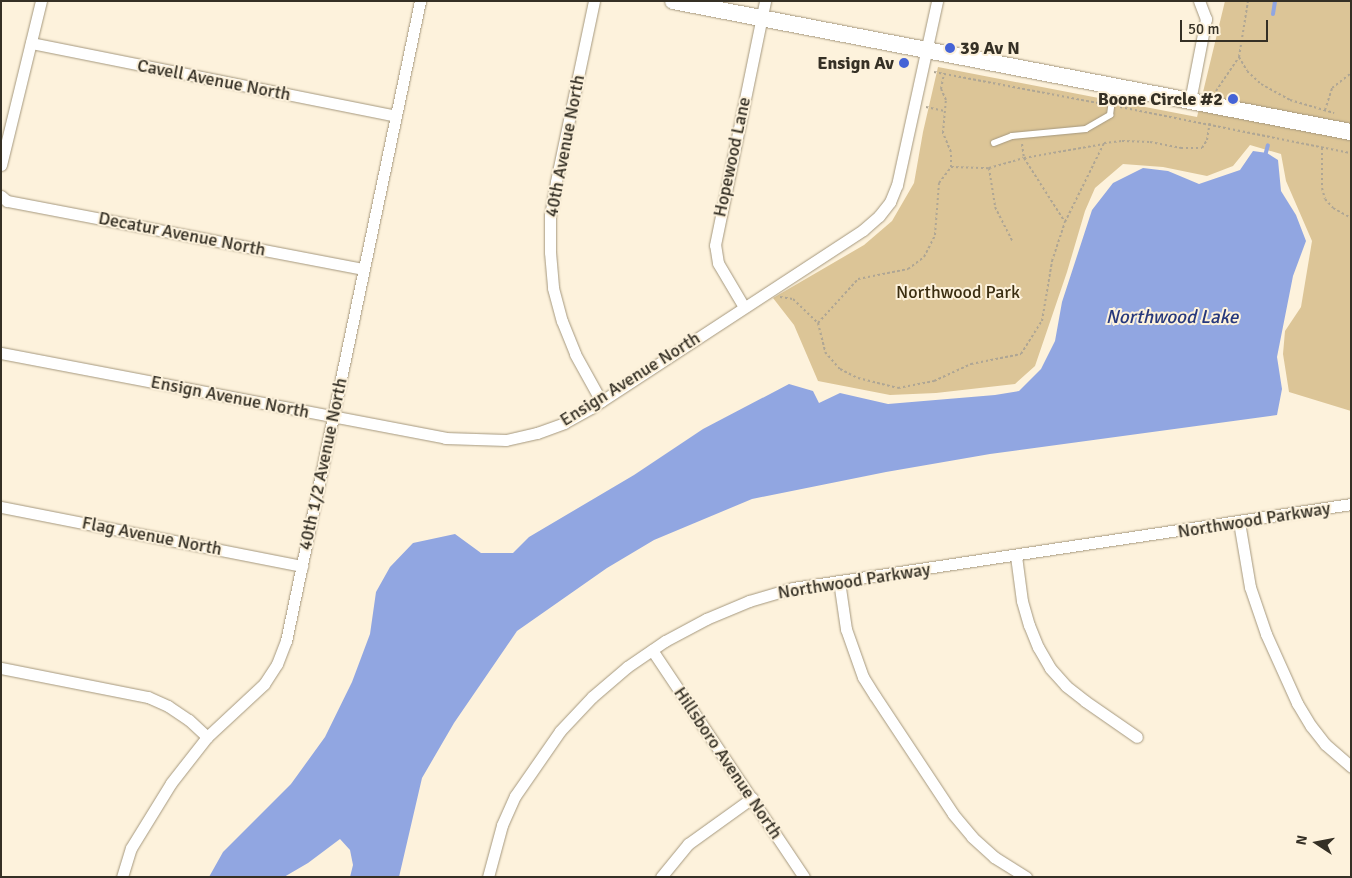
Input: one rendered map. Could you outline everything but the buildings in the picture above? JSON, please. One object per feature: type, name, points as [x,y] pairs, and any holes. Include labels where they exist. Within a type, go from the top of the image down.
[{"type":"street","points":[[1,165],[41,1]]},
{"type":"street","name":"40th 1/2 Avenue North","points":[[122,877],[131,848],[176,776],[207,737],[264,684],[276,664],[286,641],[420,1]]},
{"type":"street","name":"40th Avenue North","points":[[594,1],[550,214],[550,252],[553,288],[562,321],[575,354],[601,401]]},
{"type":"street","points":[[673,1],[1210,105],[1350,129]]},
{"type":"street","name":"Hopewood Lane","points":[[744,307],[718,263],[715,245],[765,1]]},
{"type":"street","name":"Ensign Avenue North","points":[[1,353],[445,438],[506,440],[537,434],[564,423],[601,401],[863,230],[890,202],[902,166],[937,1]]},
{"type":"street","points":[[1190,101],[1206,19],[1199,1]]},
{"type":"street","name":"Cavell Avenue North","points":[[31,43],[396,116]]},
{"type":"street","name":"Decatur Avenue North","points":[[1,196],[8,200],[364,269]]},
{"type":"street","name":"Northwood Parkway","points":[[488,877],[502,824],[515,796],[560,731],[592,698],[627,667],[652,650],[706,619],[749,601],[793,588],[1016,556],[1351,504]]},
{"type":"street","name":"Flag Avenue North","points":[[1,507],[302,566]]},
{"type":"street","points":[[1239,522],[1250,587],[1266,634],[1298,703],[1311,726],[1325,744],[1351,767]]},
{"type":"street","points":[[1016,556],[1022,601],[1029,625],[1038,647],[1050,668],[1066,686],[1137,737]]},
{"type":"street","points":[[839,581],[846,629],[863,677],[875,696],[966,829],[994,857],[1026,877]]},
{"type":"street","name":"Hillsboro Avenue North","points":[[652,650],[804,877]]},
{"type":"street","points":[[1,668],[148,697],[168,706],[189,720],[207,737]]},
{"type":"street","points":[[661,877],[688,844],[752,798]]},
{"type":"lane","points":[[994,143],[1012,136],[1086,129],[1110,115],[1114,86]]},
{"type":"path","points":[[951,167],[989,168],[1024,158],[1122,141],[1150,142],[1181,148],[1202,148],[1207,140],[1210,105],[1218,86],[1239,57],[1248,1]]},
{"type":"path","points":[[1239,57],[1248,71],[1262,84],[1290,100],[1334,114]]},
{"type":"path","points":[[922,71],[944,73],[1112,105],[1351,153]]},
{"type":"path","points":[[818,323],[858,279],[908,269],[924,257],[935,235],[939,183],[951,167],[951,152],[943,132],[946,100],[941,89],[944,73]]},
{"type":"path","points":[[1325,110],[1332,88],[1351,73]]},
{"type":"path","points":[[914,104],[945,111]]},
{"type":"path","points":[[1021,136],[1024,158],[1064,222]]},
{"type":"path","points":[[774,287],[780,298],[793,299],[818,323],[824,352],[840,369],[858,378],[898,388],[934,381],[971,364],[1021,354],[1042,321],[1052,261],[1064,222],[1104,144]]},
{"type":"path","points":[[1322,148],[1322,188],[1325,198],[1333,208],[1351,218]]},
{"type":"path","points":[[989,168],[995,206],[1012,241]]},
{"type":"green space","name":"Northwood Park","points":[[1225,1],[1351,1],[1351,411],[1289,392],[1283,354],[1285,331],[1301,307],[1312,241],[1286,181],[1281,154],[1250,145],[1233,166],[1207,176],[1163,167],[1123,164],[1095,188],[1085,211],[1067,272],[1035,366],[1015,384],[936,393],[890,395],[818,381],[794,325],[773,298],[864,245],[892,221],[914,183],[923,132],[938,67],[1197,117]]},
{"type":"water","name":"Northwood Lake","points":[[1253,151],[1267,153],[1278,160],[1281,191],[1296,215],[1306,241],[1293,276],[1277,357],[1282,389],[1277,415],[990,454],[886,472],[752,499],[654,540],[607,568],[517,631],[454,723],[422,778],[399,877],[350,877],[353,865],[350,850],[340,839],[308,863],[284,877],[209,877],[223,852],[291,784],[325,737],[352,682],[370,634],[376,592],[390,567],[413,543],[455,534],[481,553],[513,553],[529,537],[634,475],[703,429],[789,384],[813,391],[819,403],[840,393],[888,404],[995,395],[1019,391],[1041,369],[1055,341],[1062,302],[1092,210],[1113,183],[1143,168],[1168,171],[1199,184],[1240,170]]},
{"type":"waterway","points":[[1273,14],[1275,1]]},
{"type":"waterway","points":[[1265,156],[1268,145]]},
{"type":"place","name":"39 Av N","points":[[950,48]]},
{"type":"place","name":"Ensign Av","points":[[904,63]]},
{"type":"place","name":"Boone Circle #2","points":[[1233,99]]}]
